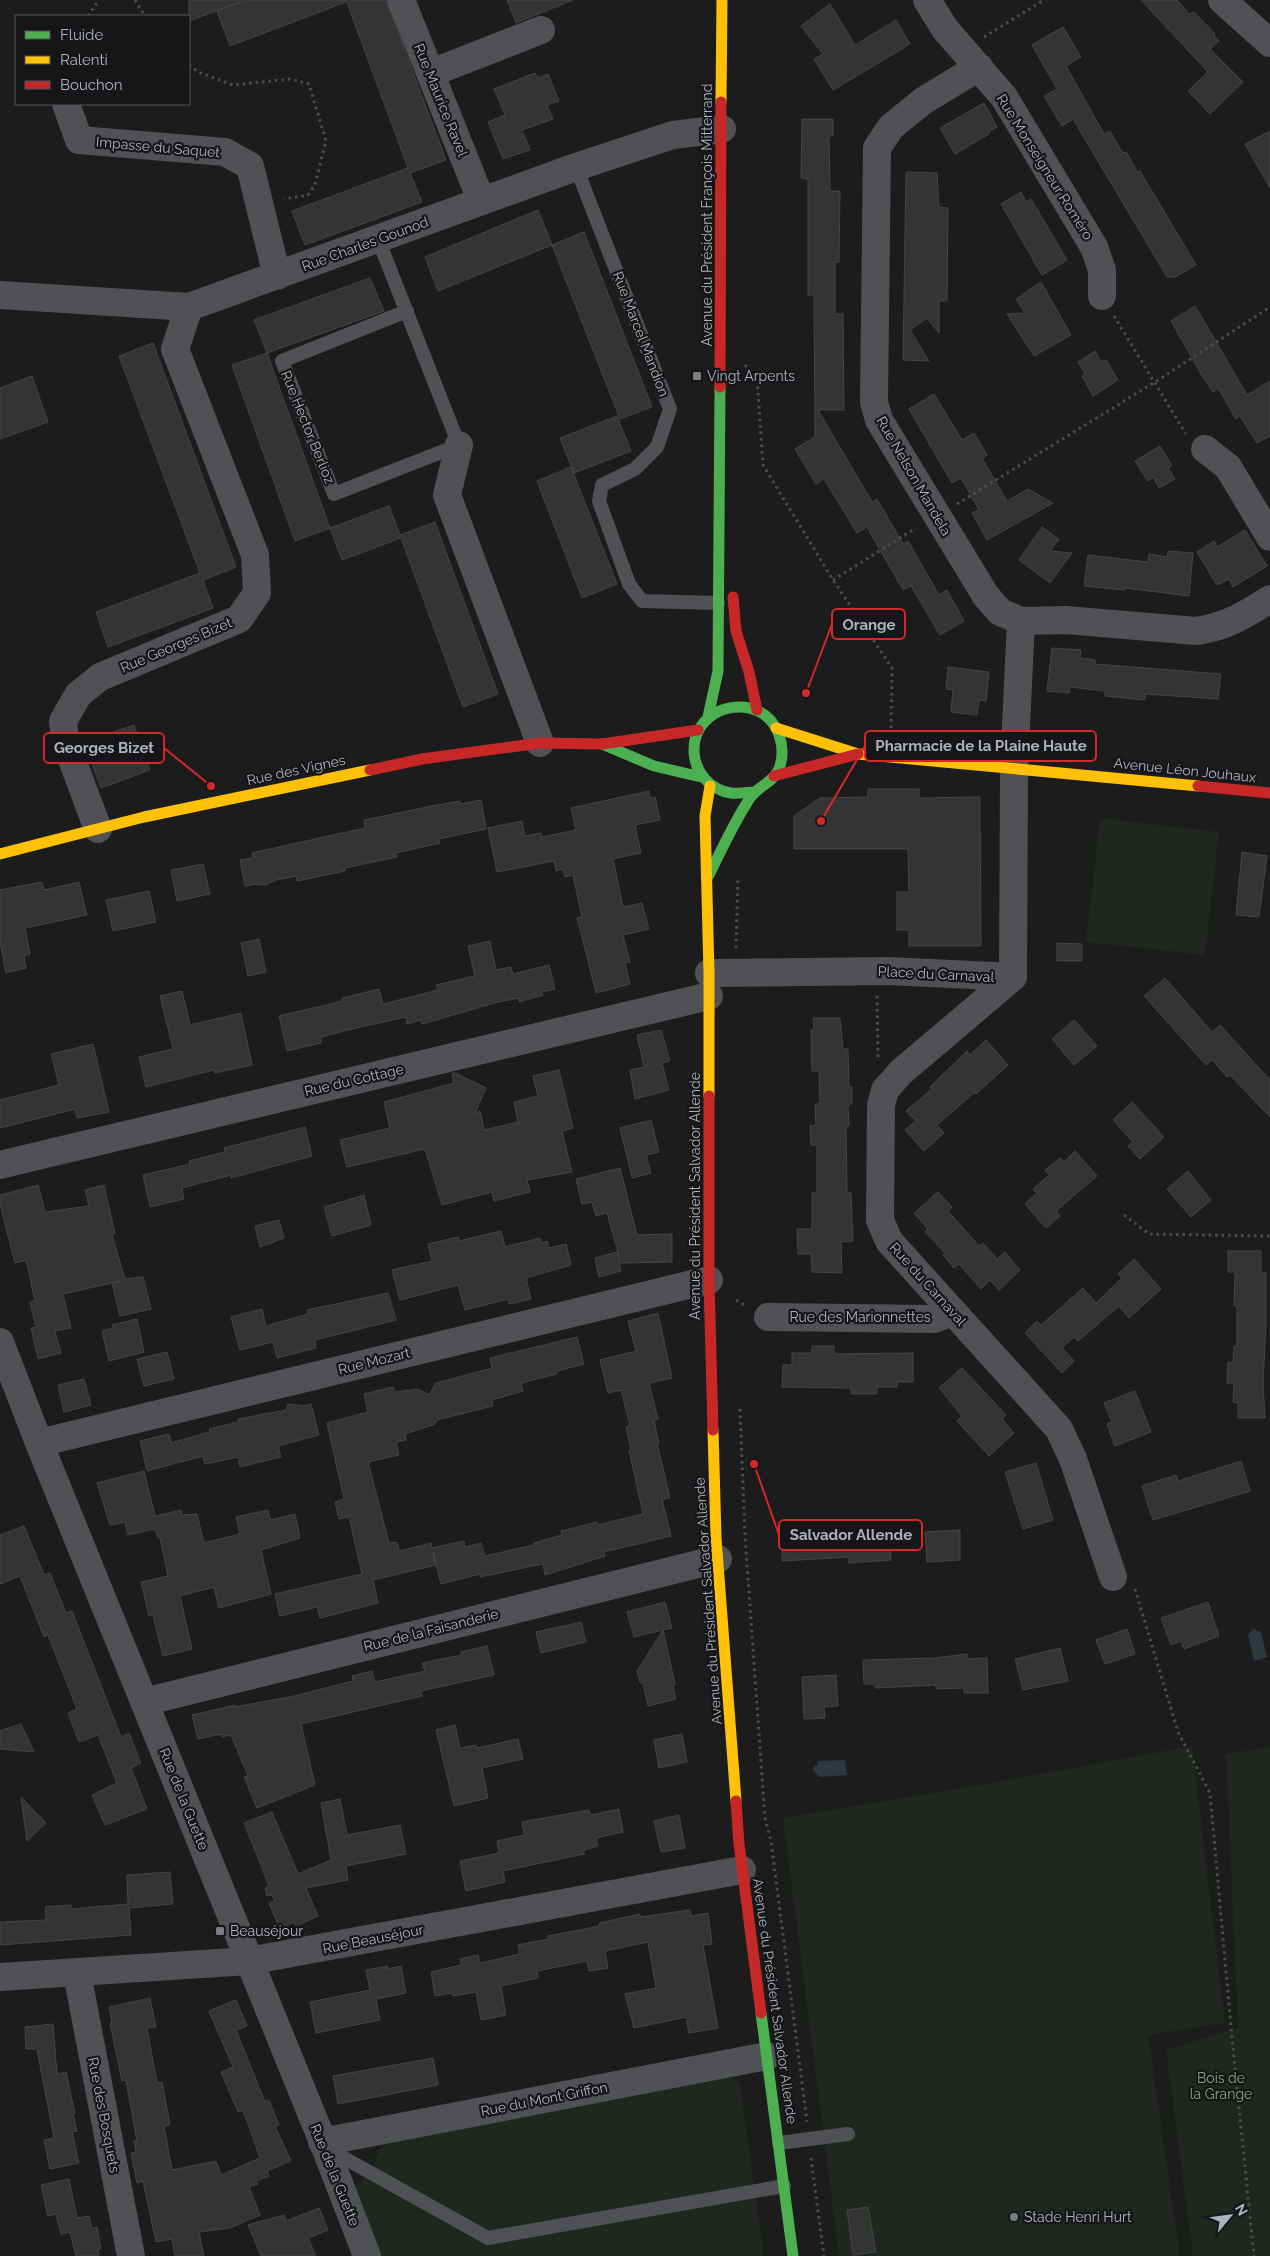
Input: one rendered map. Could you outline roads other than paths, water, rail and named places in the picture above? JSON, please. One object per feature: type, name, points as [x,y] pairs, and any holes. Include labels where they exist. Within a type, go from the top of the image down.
[{"type":"street","name":"Rue Maurice Ravel","points":[[401,0],[481,200]]},
{"type":"street","name":"Avenue du Président François Mitterrand","points":[[708,717],[718,670],[722,0]]},
{"type":"street","name":"Rue Monseigneur Roméro","points":[[928,0],[945,29],[1004,97],[1094,247],[1102,270],[1102,296]]},
{"type":"street","points":[[1222,0],[1270,43]]},
{"type":"street","points":[[430,73],[541,30]]},
{"type":"street","name":"Rue Nelson Mandela","points":[[979,67],[923,101],[891,127],[877,148],[874,402],[879,420],[986,596],[1000,612],[1021,621],[1066,620],[1196,632],[1224,625],[1270,599]]},
{"type":"street","name":"Impasse du Saquet","points":[[66,105],[79,140],[225,152],[250,166],[277,276]]},
{"type":"street","name":"Rue Charles Gounod","points":[[0,295],[189,307],[576,167],[673,135],[722,129]]},
{"type":"street","name":"Rue Georges Bizet","points":[[98,828],[65,741],[63,722],[78,695],[100,677],[239,619],[257,594],[255,555],[175,349],[189,307]]},
{"type":"street","points":[[459,445],[447,495],[540,743]]},
{"type":"street","points":[[1205,449],[1228,467],[1270,537]]},
{"type":"street","name":"Avenue du Président François Mitterrand","points":[[720,520],[730,567]]},
{"type":"street","points":[[732,585],[736,631],[749,672],[757,710]]},
{"type":"street","name":"Place du Carnaval","points":[[709,984],[736,972],[877,971],[1013,977],[1014,768],[1021,621]]},
{"type":"street","points":[[745,706],[757,710],[768,718],[776,728],[781,739],[780,765],[774,776],[765,786],[754,792],[739,795],[724,793],[710,786],[702,777],[693,754],[694,741],[698,730],[708,717],[719,709],[745,706]]},
{"type":"street","name":"Avenue Léon Jouhaux","points":[[776,728],[858,754],[1270,794]]},
{"type":"street","name":"Rue des Vignes","points":[[0,854],[144,817],[422,759],[540,743],[602,744],[698,730]]},
{"type":"street","name":"Rue des Vignes","points":[[602,744],[654,766],[702,777]]},
{"type":"street","name":"Avenue Léon Jouhaux","points":[[774,776],[858,754]]},
{"type":"street","name":"Avenue du Président Salvador Allende","points":[[710,786],[705,816],[709,984],[709,1280],[716,1538],[742,1870],[793,2256]]},
{"type":"street","name":"Avenue du Président Salvador Allende","points":[[707,881],[724,843],[754,792]]},
{"type":"street","name":"Rue du Carnaval","points":[[1013,977],[900,1072],[885,1090],[881,1105],[880,1220],[889,1242],[952,1312],[982,1342],[1059,1429],[1122,1579]]},
{"type":"street","name":"Rue du Cottage","points":[[0,1165],[709,984]]},
{"type":"street","name":"Rue Mozart","points":[[39,1443],[709,1280]]},
{"type":"street","name":"Rue des Marionnettes","points":[[768,1317],[934,1319],[952,1312]]},
{"type":"street","name":"Rue de la Guette","points":[[0,1342],[367,2256]]},
{"type":"street","name":"Rue de la Faisanderie","points":[[144,1702],[718,1559]]},
{"type":"street","name":"Rue Beauséjour","points":[[0,1977],[249,1961],[742,1870]]},
{"type":"street","name":"Rue des Bosquets","points":[[77,1973],[131,2256]]},
{"type":"street","name":"Rue du Mont Griffon","points":[[323,2145],[767,2056]]},
{"type":"lane","name":"Rue Marcel Mandion","points":[[576,167],[670,409],[657,447],[635,469],[602,485],[599,500],[629,584],[642,601],[718,603]]},
{"type":"lane","points":[[378,239],[459,445]]},
{"type":"lane","name":"Rue Hector Berlioz","points":[[407,311],[282,361],[334,494],[459,445]]},
{"type":"lane","points":[[779,2142],[848,2134]]},
{"type":"lane","points":[[323,2145],[488,2238],[784,2186]]},
{"type":"place","name":"Vingt Arpents","points":[[697,376]]},
{"type":"place","name":"Orange","points":[[806,693]]},
{"type":"place","name":"Georges Bizet","points":[[211,786]]},
{"type":"place","name":"Pharmacie de la Plaine Haute","points":[[821,821]]},
{"type":"place","name":"Salvador Allende","points":[[754,1464]]},
{"type":"place","name":"Beauséjour","points":[[220,1931]]},
{"type":"place","name":"Stade Henri Hurt","points":[[1014,2217]]},
{"type":"park label","name":"Bois de la Grange","points":[[1221,2086]]}]
